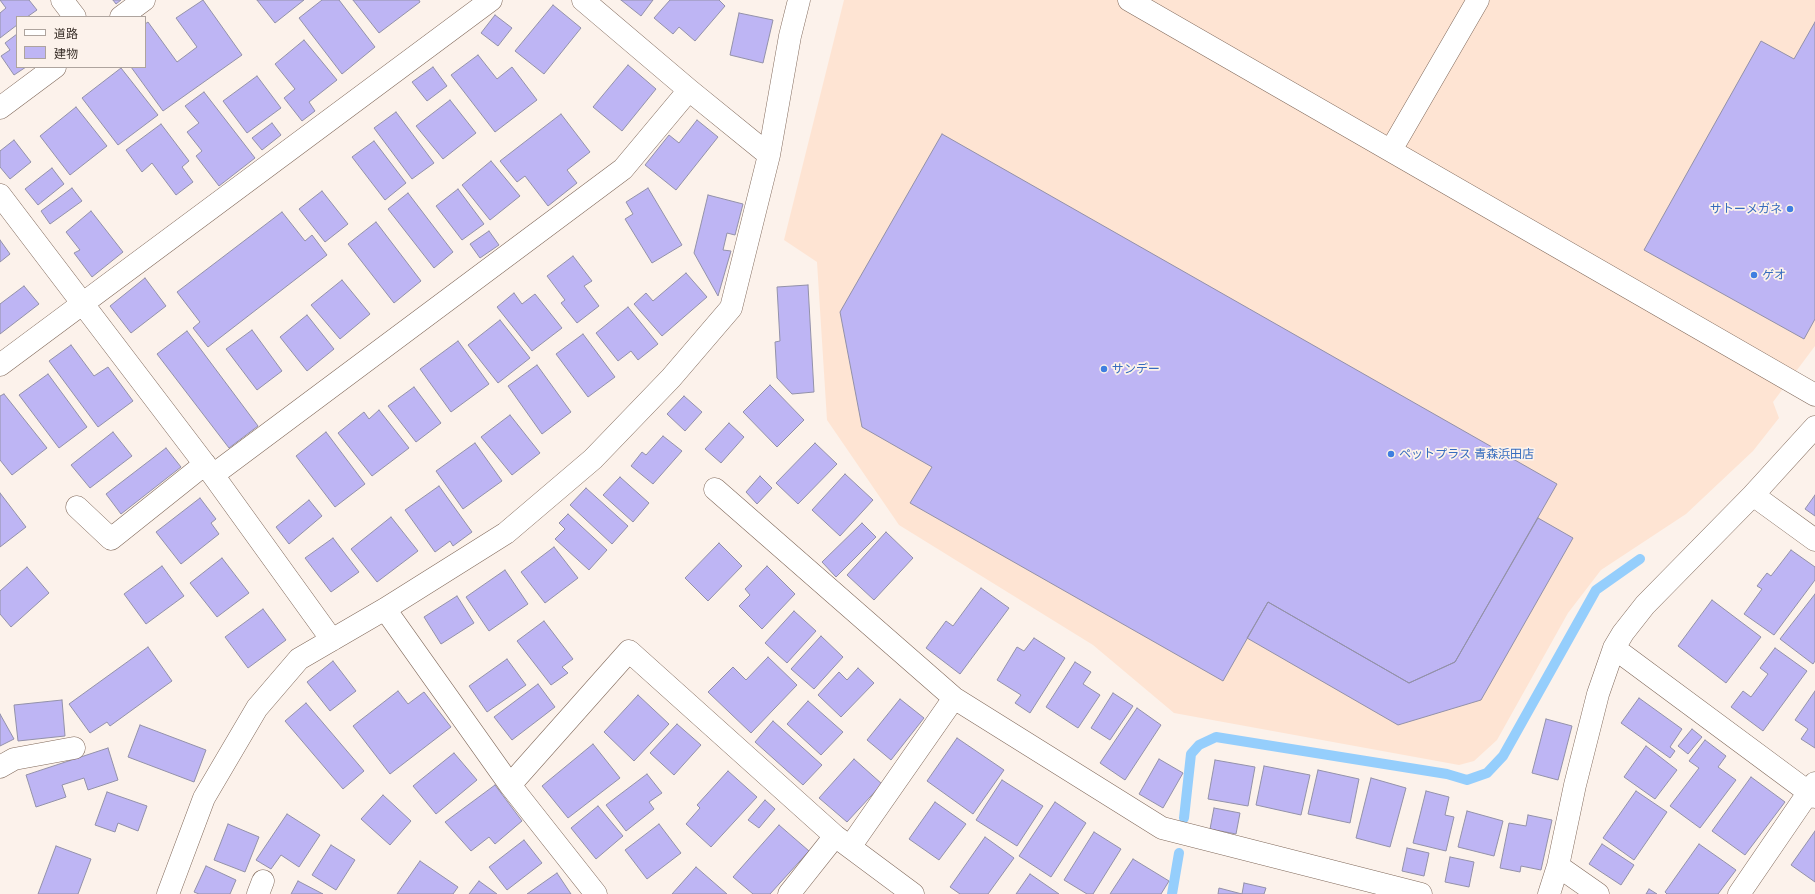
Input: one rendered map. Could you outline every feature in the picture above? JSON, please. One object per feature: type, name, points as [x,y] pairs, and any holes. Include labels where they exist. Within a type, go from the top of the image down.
[{"type":"street","points":[[62,0],[74,16]]},
{"type":"street","points":[[122,16],[144,0]]},
{"type":"street","points":[[0,365],[457,27],[491,0]]},
{"type":"street","points":[[583,0],[689,90],[769,155]]},
{"type":"street","points":[[168,894],[204,798],[257,708],[299,659],[385,609],[506,533],[594,459],[671,378],[731,308],[769,155],[790,36],[799,0]]},
{"type":"street","points":[[1129,0],[1815,395]]},
{"type":"street","points":[[1391,150],[1478,0]]},
{"type":"street","points":[[0,108],[54,68]]},
{"type":"street","points":[[77,507],[111,539],[209,470],[623,169],[689,90]]},
{"type":"street","points":[[0,195],[209,470],[332,640]]},
{"type":"street","points":[[1549,894],[1558,866],[1575,785],[1598,694],[1614,648],[1645,605],[1753,495],[1815,426]]},
{"type":"street","points":[[715,489],[954,698],[1162,828],[1421,894]]},
{"type":"street","points":[[1753,495],[1815,540]]},
{"type":"street","points":[[385,609],[510,785],[596,894]]},
{"type":"street","points":[[1614,648],[1813,791],[1739,894]]},
{"type":"street","points":[[510,785],[629,651],[843,842],[913,894]]},
{"type":"street","points":[[789,894],[843,842],[954,698]]},
{"type":"street","points":[[0,767],[14,759],[74,748]]},
{"type":"street","points":[[1558,866],[1598,894]]},
{"type":"shaded area","points":[[844,0],[1815,0],[1815,346],[1773,402],[1779,418],[1753,451],[1686,514],[1601,570],[1568,613],[1497,740],[1474,761],[1459,765],[1174,713],[1093,645],[899,525],[827,420],[817,262],[784,240]]},
{"type":"building","points":[[0,0],[29,0],[37,10],[28,16],[16,16],[16,26],[0,38],[0,13],[6,8]]},
{"type":"building","points":[[113,0],[121,0],[116,4]]},
{"type":"building","points":[[203,0],[242,55],[163,111],[132,68],[146,68],[146,23],[148,22],[177,62],[197,47],[176,18]]},
{"type":"building","points":[[257,0],[304,0],[275,23]]},
{"type":"building","points":[[322,0],[339,0],[375,47],[342,74],[299,18]]},
{"type":"building","points":[[353,0],[419,0],[420,2],[379,33]]},
{"type":"building","points":[[621,0],[653,0],[641,16]]},
{"type":"building","points":[[670,0],[719,0],[725,6],[695,41],[679,27],[673,34],[654,18]]},
{"type":"building","points":[[553,5],[581,28],[544,74],[515,51]]},
{"type":"building","points":[[739,13],[773,20],[763,63],[730,55]]},
{"type":"building","points":[[495,15],[512,28],[498,46],[481,33]]},
{"type":"building","points":[[1815,22],[1815,319],[1804,339],[1644,250],[1761,41],[1794,59]]},
{"type":"building","points":[[16,35],[16,68],[24,68],[14,75],[1,56],[10,50],[5,43]]},
{"type":"building","points":[[304,40],[337,80],[309,102],[315,111],[302,121],[284,98],[295,89],[275,64]]},
{"type":"building","points":[[478,55],[497,79],[512,67],[537,100],[495,132],[451,75]]},
{"type":"building","points":[[628,65],[656,89],[622,131],[593,107]]},
{"type":"building","points":[[433,67],[447,86],[427,101],[412,82]]},
{"type":"building","points":[[121,68],[158,115],[118,145],[82,98]]},
{"type":"building","points":[[257,76],[281,108],[247,133],[223,101]]},
{"type":"building","points":[[204,92],[255,158],[219,186],[196,156],[202,151],[187,132],[199,123],[185,106]]},
{"type":"building","points":[[450,100],[476,133],[443,159],[416,126]]},
{"type":"building","points":[[76,107],[107,146],[70,175],[40,136]]},
{"type":"building","points":[[396,112],[434,163],[412,179],[374,128]]},
{"type":"building","points":[[561,114],[590,152],[567,170],[577,183],[548,206],[525,176],[517,182],[500,161]]},
{"type":"building","points":[[697,120],[718,137],[676,190],[645,165],[669,135],[679,143]]},
{"type":"building","points":[[272,123],[281,135],[262,150],[252,138]]},
{"type":"building","points":[[161,124],[189,161],[182,167],[193,182],[176,195],[152,163],[142,172],[126,150]]},
{"type":"building","name":"サンデー","points":[[942,134],[1557,484],[1455,662],[1409,683],[1268,602],[1223,681],[910,503],[932,467],[862,427],[840,312]]},
{"type":"building","points":[[14,140],[31,162],[10,179],[0,167],[0,151]]},
{"type":"building","points":[[374,141],[406,183],[385,200],[352,157]]},
{"type":"building","points":[[491,161],[520,196],[490,220],[462,185]]},
{"type":"building","points":[[52,168],[64,184],[38,205],[25,189]]},
{"type":"building","points":[[72,188],[82,201],[50,224],[41,211]]},
{"type":"building","points":[[648,188],[682,245],[652,263],[625,219],[633,214],[626,202]]},
{"type":"building","points":[[458,189],[484,224],[462,240],[436,206]]},
{"type":"building","points":[[322,191],[348,224],[325,242],[299,209]]},
{"type":"building","points":[[408,193],[453,252],[434,268],[388,209]]},
{"type":"building","points":[[708,195],[743,204],[735,235],[727,233],[723,250],[731,251],[718,296],[694,253]]},
{"type":"building","points":[[91,211],[123,252],[92,277],[74,253],[80,250],[66,232]]},
{"type":"building","points":[[282,212],[305,241],[312,235],[327,255],[208,347],[193,328],[200,322],[177,292]]},
{"type":"building","points":[[376,222],[421,281],[394,303],[348,244]]},
{"type":"building","points":[[489,231],[499,245],[480,258],[470,244]]},
{"type":"building","points":[[0,240],[10,254],[0,262]]},
{"type":"building","points":[[573,256],[592,281],[584,286],[599,306],[577,323],[561,303],[565,300],[547,276]]},
{"type":"building","points":[[686,273],[707,297],[662,336],[634,304],[646,293],[653,301]]},
{"type":"building","points":[[145,278],[166,306],[131,333],[110,306]]},
{"type":"building","points":[[342,280],[370,314],[340,339],[311,305]]},
{"type":"building","points":[[808,285],[814,392],[792,394],[777,378],[775,342],[780,341],[777,287]]},
{"type":"building","points":[[24,286],[39,304],[0,334],[0,304]]},
{"type":"building","points":[[514,293],[522,304],[535,294],[562,328],[532,351],[497,307]]},
{"type":"building","points":[[628,307],[658,344],[638,360],[631,351],[618,361],[596,333]]},
{"type":"building","points":[[307,315],[334,349],[307,371],[280,337]]},
{"type":"building","points":[[500,320],[530,358],[498,383],[468,345]]},
{"type":"building","points":[[252,330],[282,371],[257,390],[226,349]]},
{"type":"building","points":[[187,331],[258,426],[229,448],[157,354]]},
{"type":"building","points":[[583,334],[615,377],[588,397],[556,354]]},
{"type":"building","points":[[458,341],[489,384],[451,412],[420,369]]},
{"type":"building","points":[[71,345],[94,376],[108,367],[133,401],[98,427],[49,361]]},
{"type":"building","points":[[537,365],[571,412],[542,434],[508,386]]},
{"type":"building","points":[[48,374],[87,427],[59,448],[19,395]]},
{"type":"building","points":[[770,385],[804,420],[777,447],[743,412]]},
{"type":"building","points":[[414,387],[441,423],[416,442],[388,406]]},
{"type":"building","points":[[4,394],[47,448],[12,475],[0,460],[0,396]]},
{"type":"building","points":[[684,396],[702,412],[685,431],[667,414]]},
{"type":"building","points":[[379,410],[409,448],[372,476],[338,433],[364,412],[369,419]]},
{"type":"building","points":[[510,415],[540,453],[512,475],[481,437]]},
{"type":"building","points":[[729,423],[744,437],[721,463],[705,449]]},
{"type":"building","points":[[113,432],[132,456],[90,488],[71,465]]},
{"type":"building","points":[[326,432],[365,484],[335,507],[296,456]]},
{"type":"building","points":[[663,436],[682,451],[653,484],[631,466],[642,452],[646,455]]},
{"type":"building","points":[[475,443],[502,481],[463,509],[436,471]]},
{"type":"building","points":[[815,443],[837,464],[798,504],[776,483]]},
{"type":"building","points":[[166,448],[181,467],[121,514],[106,494]]},
{"type":"building","points":[[845,474],[873,500],[840,536],[812,510]]},
{"type":"building","points":[[760,476],[772,488],[757,504],[746,492]]},
{"type":"building","points":[[620,477],[649,503],[633,522],[603,495]]},
{"type":"building","points":[[439,486],[472,532],[453,546],[450,541],[435,552],[405,510]]},
{"type":"building","points":[[586,488],[628,526],[612,544],[570,505]]},
{"type":"building","points":[[0,493],[26,527],[0,547]]},
{"type":"building","points":[[1815,495],[1815,516],[1805,509]]},
{"type":"building","points":[[200,498],[216,519],[211,523],[219,534],[181,564],[156,532]]},
{"type":"building","points":[[309,500],[322,516],[289,544],[276,527]]},
{"type":"building","points":[[568,514],[607,550],[589,570],[555,539],[565,529],[559,523]]},
{"type":"building","points":[[391,517],[418,551],[377,582],[351,549]]},
{"type":"building","points":[[1538,518],[1573,538],[1481,700],[1398,725],[1247,638],[1268,602],[1409,683],[1455,662]]},
{"type":"building","points":[[862,523],[876,537],[836,577],[822,562]]},
{"type":"building","points":[[886,532],[913,558],[874,600],[847,575]]},
{"type":"building","points":[[333,538],[359,572],[331,592],[305,558]]},
{"type":"building","points":[[719,543],[742,566],[708,601],[685,578]]},
{"type":"building","points":[[554,547],[578,578],[545,603],[521,572]]},
{"type":"building","points":[[1791,550],[1815,567],[1815,580],[1774,635],[1744,614],[1762,589],[1757,586],[1767,573],[1771,576]]},
{"type":"building","points":[[222,558],[249,593],[217,617],[190,583]]},
{"type":"building","points":[[162,566],[184,596],[146,624],[124,594]]},
{"type":"building","points":[[767,566],[795,594],[762,629],[739,606],[750,595],[745,589]]},
{"type":"building","points":[[27,567],[49,593],[11,627],[0,614],[0,591]]},
{"type":"building","points":[[505,570],[528,604],[489,631],[466,597]]},
{"type":"building","points":[[981,588],[1009,608],[960,674],[926,648],[946,621],[953,626]]},
{"type":"building","points":[[1815,594],[1815,661],[1813,664],[1780,639]]},
{"type":"building","points":[[457,596],[474,623],[441,644],[424,617]]},
{"type":"building","points":[[1712,600],[1761,637],[1726,683],[1678,646]]},
{"type":"building","points":[[263,609],[286,640],[248,668],[225,637]]},
{"type":"building","points":[[794,611],[816,631],[787,663],[765,643]]},
{"type":"building","points":[[544,621],[573,659],[562,667],[568,673],[551,685],[517,641]]},
{"type":"building","points":[[821,636],[843,657],[814,689],[791,669]]},
{"type":"building","points":[[1034,638],[1065,658],[1030,713],[1015,703],[1021,695],[997,680],[1017,647],[1024,651]]},
{"type":"building","points":[[148,647],[172,681],[110,726],[107,722],[90,733],[69,704]]},
{"type":"building","points":[[1775,648],[1807,671],[1763,731],[1731,707],[1743,691],[1751,697],[1768,674],[1760,668]]},
{"type":"building","points":[[768,657],[797,685],[751,733],[708,692],[733,667],[746,680]]},
{"type":"building","points":[[507,659],[526,685],[487,712],[469,686]]},
{"type":"building","points":[[333,661],[356,691],[330,711],[307,682]]},
{"type":"building","points":[[1075,662],[1091,672],[1083,684],[1100,695],[1078,728],[1046,707]]},
{"type":"building","points":[[858,668],[874,683],[841,717],[818,695],[839,672],[847,680]]},
{"type":"building","points":[[538,684],[555,707],[512,740],[494,717]]},
{"type":"building","points":[[398,691],[408,704],[424,692],[451,727],[390,774],[353,726]]},
{"type":"building","points":[[1815,691],[1815,748],[1801,739],[1808,729],[1795,720]]},
{"type":"building","points":[[1113,693],[1133,706],[1110,740],[1091,728]]},
{"type":"building","points":[[638,695],[669,724],[634,761],[604,732]]},
{"type":"building","points":[[1639,698],[1682,729],[1670,747],[1675,751],[1670,758],[1621,723]]},
{"type":"building","points":[[900,699],[924,718],[891,760],[867,740]]},
{"type":"building","points":[[62,700],[65,736],[18,741],[14,705]]},
{"type":"building","points":[[808,701],[843,732],[821,755],[787,724]]},
{"type":"building","points":[[306,703],[364,771],[343,789],[285,721]]},
{"type":"building","points":[[1137,708],[1161,725],[1125,780],[1100,763]]},
{"type":"building","points":[[0,714],[14,739],[0,746]]},
{"type":"building","points":[[1546,719],[1572,726],[1558,780],[1532,773]]},
{"type":"building","points":[[773,721],[822,765],[803,785],[755,742]]},
{"type":"building","points":[[677,724],[701,745],[674,775],[650,753]]},
{"type":"building","points":[[140,725],[206,750],[194,782],[128,757]]},
{"type":"building","points":[[1692,729],[1702,737],[1688,754],[1678,746]]},
{"type":"building","points":[[957,738],[1004,770],[973,814],[927,781]]},
{"type":"building","points":[[1705,740],[1726,756],[1718,767],[1736,780],[1700,828],[1670,806],[1699,768],[1689,761]]},
{"type":"building","points":[[593,744],[620,778],[568,818],[542,786]]},
{"type":"building","points":[[1646,746],[1677,770],[1655,799],[1624,777]]},
{"type":"building","points":[[108,748],[118,780],[88,790],[84,778],[62,785],[66,797],[36,807],[26,775]]},
{"type":"building","points":[[454,753],[477,780],[436,814],[413,786]]},
{"type":"building","points":[[854,759],[882,784],[847,822],[819,798]]},
{"type":"building","points":[[1159,759],[1183,773],[1163,808],[1139,794]]},
{"type":"building","points":[[1215,760],[1255,767],[1248,806],[1208,799]]},
{"type":"building","points":[[1264,766],[1310,775],[1301,815],[1256,805]]},
{"type":"building","points":[[1318,770],[1359,779],[1350,823],[1308,814]]},
{"type":"building","points":[[728,771],[757,797],[711,847],[686,824],[700,808],[697,805]]},
{"type":"building","points":[[647,774],[662,793],[649,802],[654,809],[626,831],[606,805]]},
{"type":"building","points":[[1751,777],[1785,802],[1745,855],[1712,831]]},
{"type":"building","points":[[1371,778],[1406,788],[1390,847],[1356,838]]},
{"type":"building","points":[[1002,780],[1043,806],[1017,846],[976,820]]},
{"type":"building","points":[[495,785],[522,821],[495,844],[489,837],[471,851],[445,822]]},
{"type":"building","points":[[1426,791],[1449,797],[1445,815],[1454,817],[1446,851],[1413,843]]},
{"type":"building","points":[[1636,791],[1667,812],[1634,860],[1603,838]]},
{"type":"building","points":[[107,792],[147,806],[138,831],[118,823],[115,832],[95,825]]},
{"type":"building","points":[[383,795],[411,821],[390,845],[361,819]]},
{"type":"building","points":[[765,800],[775,809],[759,828],[748,820]]},
{"type":"building","points":[[935,802],[966,824],[939,860],[909,839]]},
{"type":"building","points":[[1055,802],[1086,823],[1051,877],[1019,856]]},
{"type":"building","points":[[598,806],[623,836],[596,859],[571,828]]},
{"type":"building","points":[[1214,808],[1240,813],[1236,834],[1210,829]]},
{"type":"building","points":[[1467,811],[1503,821],[1494,856],[1458,847]]},
{"type":"building","points":[[287,814],[320,835],[299,867],[281,855],[271,869],[256,860]]},
{"type":"building","points":[[1528,815],[1552,820],[1541,870],[1521,866],[1520,872],[1500,868],[1509,823],[1526,826]]},
{"type":"building","points":[[228,824],[259,837],[245,872],[214,860]]},
{"type":"building","points":[[659,824],[681,853],[647,879],[625,850]]},
{"type":"building","points":[[779,825],[809,851],[770,894],[753,894],[733,877]]},
{"type":"building","points":[[1815,831],[1815,882],[1791,865]]},
{"type":"building","points":[[1094,832],[1121,849],[1093,894],[1087,894],[1064,880]]},
{"type":"building","points":[[985,837],[1014,858],[988,894],[960,894],[950,887]]},
{"type":"building","points":[[524,840],[542,863],[507,890],[489,867]]},
{"type":"building","points":[[1602,844],[1634,865],[1621,885],[1589,864]]},
{"type":"building","points":[[1699,844],[1736,870],[1718,894],[1667,894],[1665,892]]},
{"type":"building","points":[[331,845],[355,860],[336,890],[312,875]]},
{"type":"building","points":[[56,846],[91,859],[78,894],[38,894]]},
{"type":"building","points":[[1407,848],[1429,853],[1424,876],[1402,871]]},
{"type":"building","points":[[1450,857],[1474,862],[1469,887],[1445,882]]},
{"type":"building","points":[[1133,859],[1169,881],[1161,894],[1110,894]]},
{"type":"building","points":[[420,861],[458,887],[453,894],[397,894]]},
{"type":"building","points":[[206,866],[236,880],[230,894],[199,894],[194,892]]},
{"type":"building","points":[[696,867],[727,894],[672,894]]},
{"type":"building","points":[[557,873],[571,894],[527,894]]},
{"type":"building","points":[[1030,874],[1059,894],[1016,894]]},
{"type":"building","points":[[298,881],[323,894],[291,894]]},
{"type":"building","points":[[479,881],[497,894],[469,894]]},
{"type":"building","points":[[1244,883],[1266,888],[1264,894],[1242,894]]},
{"type":"building","points":[[1219,888],[1242,894],[1218,894]]},
{"type":"building","points":[[1649,889],[1657,894],[1646,894]]},
{"type":"waterway","points":[[1184,818],[1191,754],[1199,745],[1216,737],[1447,774],[1467,780],[1487,773],[1503,756],[1596,590],[1640,559]]},
{"type":"waterway","points":[[1172,894],[1179,853]]},
{"type":"place","name":"サトーメガネ","points":[[1790,209]]},
{"type":"place","name":"ゲオ","points":[[1754,275]]},
{"type":"place","name":"サンデー","points":[[1104,369]]},
{"type":"place","name":"ペットプラス 青森浜田店","points":[[1391,454]]}]
